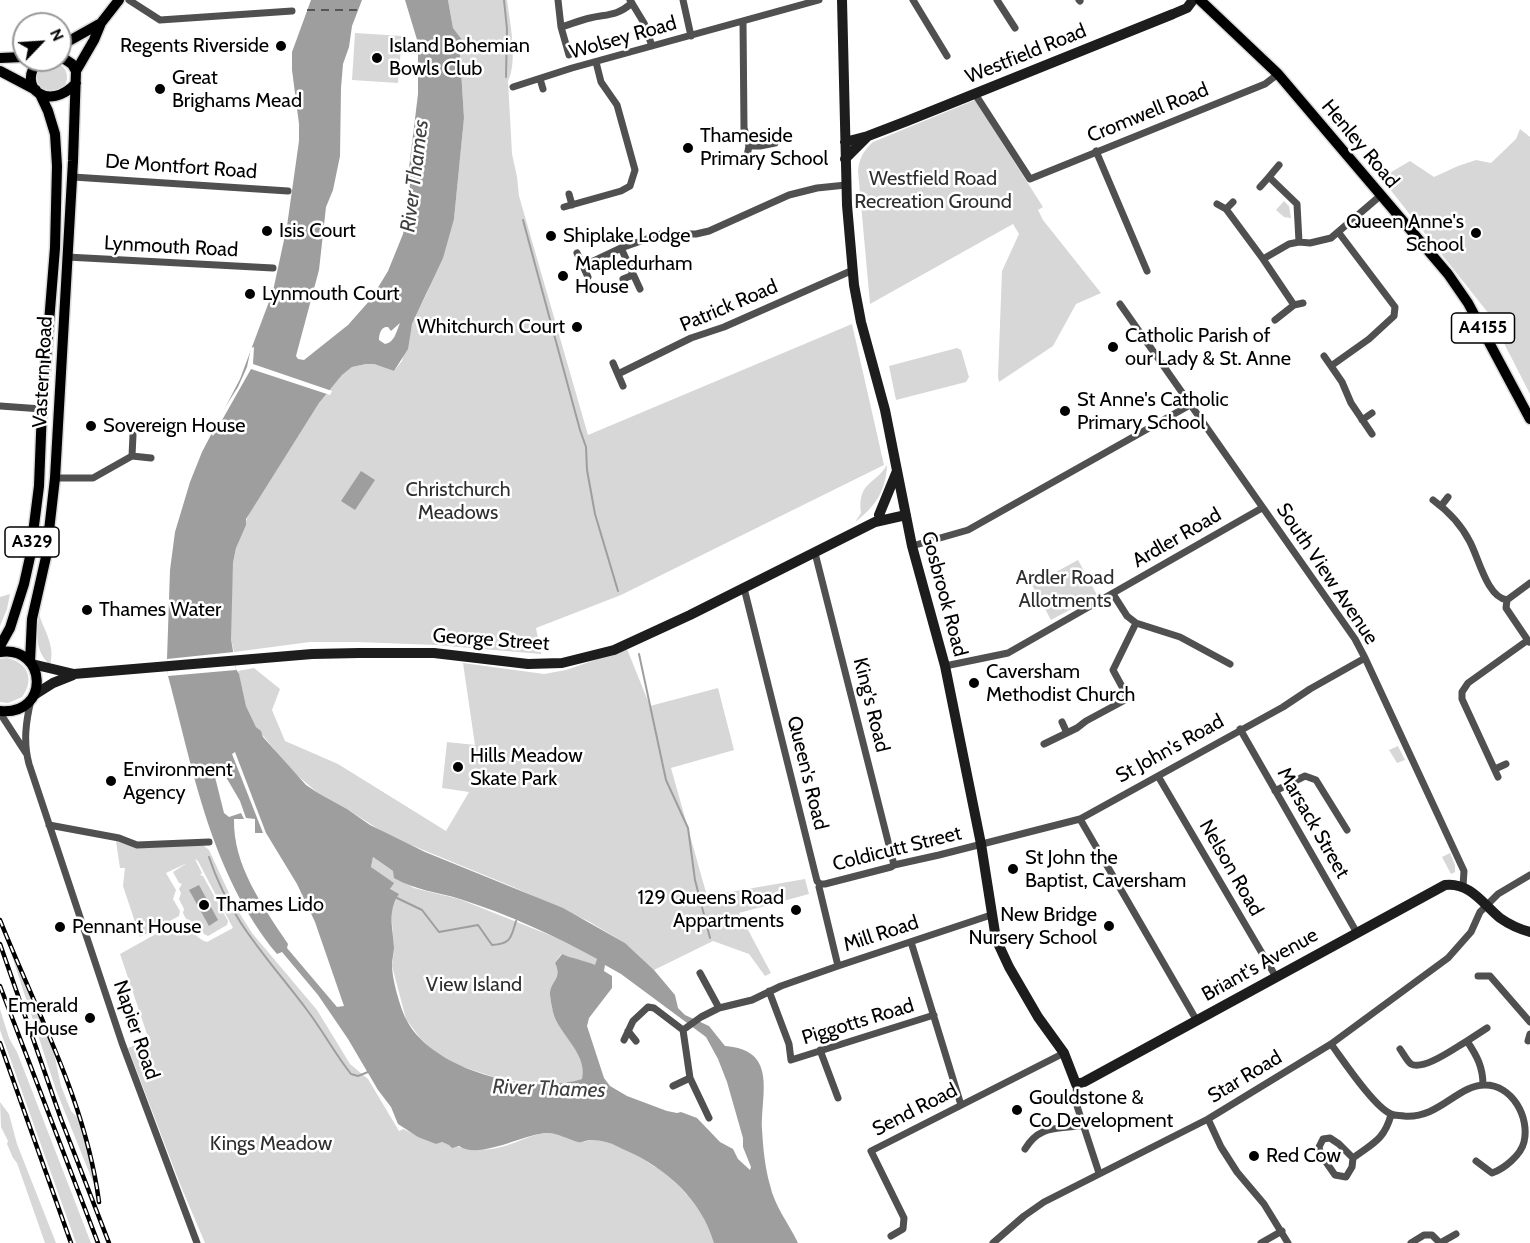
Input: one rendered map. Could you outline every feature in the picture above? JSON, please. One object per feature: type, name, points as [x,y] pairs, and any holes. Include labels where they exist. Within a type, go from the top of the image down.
[{"type":"main road","points":[[76,71],[101,23],[119,0]]},
{"type":"main road","name":"Gosbrook Road","points":[[842,0],[846,185],[853,270],[861,322],[884,404],[912,546],[945,666],[981,844],[996,939],[1009,967],[1038,1017],[1064,1053],[1076,1084]]},
{"type":"main road","name":"Westfield Road","points":[[845,142],[868,136],[1173,14],[1187,8],[1193,0]]},
{"type":"main road","name":"Henley Road","points":[[1200,0],[1278,75],[1448,274],[1468,303],[1530,419]]},
{"type":"main road","points":[[72,39],[101,23]]},
{"type":"main road","points":[[72,64],[76,71]]},
{"type":"main road","points":[[0,71],[46,97],[57,97],[69,91],[76,83]]},
{"type":"main road","name":"Vastern Road","points":[[32,698],[37,682],[36,672],[31,663],[32,620],[46,557],[55,478],[73,177],[76,71]]},
{"type":"main road","points":[[32,72],[31,78],[38,92]]},
{"type":"main road","name":"Vastern Road","points":[[0,646],[10,628],[30,557],[39,486],[42,409],[52,295],[57,166],[55,134],[48,111],[38,92]]},
{"type":"main road","name":"Westfield Road","points":[[846,159],[868,136]]},
{"type":"main road","points":[[877,518],[897,471]]},
{"type":"main road","name":"George Street","points":[[31,663],[74,674],[312,654],[434,653],[528,664],[562,663],[614,650],[815,553],[877,518],[887,509],[905,510]]},
{"type":"main road","points":[[0,652],[12,651],[31,663]]},
{"type":"main road","name":"George Street","points":[[32,698],[53,683],[74,674]]},
{"type":"main road","points":[[0,712],[15,711],[26,705],[32,698]]},
{"type":"main road","name":"Briant's Avenue","points":[[1076,1084],[1084,1082],[1445,885],[1463,886]]},
{"type":"main road","points":[[1463,886],[1507,922],[1530,933]]},
{"type":"street","points":[[129,0],[160,20],[292,11]]},
{"type":"street","points":[[558,0],[561,27],[569,55]]},
{"type":"street","points":[[683,0],[691,36]]},
{"type":"street","name":"Wolsey Road","points":[[513,87],[819,0]]},
{"type":"street","points":[[913,0],[947,56]]},
{"type":"street","points":[[997,0],[1015,28]]},
{"type":"street","points":[[561,27],[591,17],[611,16],[625,10],[631,2],[644,23],[652,46]]},
{"type":"street","points":[[743,21],[744,128],[749,146],[747,156]]},
{"type":"street","points":[[569,194],[568,206],[621,191],[630,186],[635,170],[617,105],[601,82],[596,62]]},
{"type":"street","name":"Cromwell Road","points":[[975,94],[1030,179],[1265,84],[1278,75]]},
{"type":"street","points":[[540,79],[543,89]]},
{"type":"street","points":[[749,146],[775,143]]},
{"type":"street","points":[[1096,151],[1147,271]]},
{"type":"street","points":[[1260,188],[1279,165]]},
{"type":"street","name":"De Montfort Road","points":[[73,177],[288,191]]},
{"type":"street","points":[[1269,177],[1297,204],[1299,242]]},
{"type":"street","points":[[583,266],[621,248],[661,234],[696,234],[709,231],[789,195],[817,188],[846,185]]},
{"type":"street","points":[[1263,259],[1281,247],[1331,238],[1380,196]]},
{"type":"street","points":[[1226,209],[1233,202]]},
{"type":"street","points":[[1216,204],[1226,209],[1294,305]]},
{"type":"street","points":[[1331,366],[1370,339],[1394,316],[1395,307],[1339,233]]},
{"type":"street","points":[[621,248],[640,289]]},
{"type":"street","points":[[577,253],[588,277]]},
{"type":"street","name":"Lynmouth Road","points":[[67,257],[273,268]]},
{"type":"street","name":"Patrick Road","points":[[618,374],[691,338],[724,327],[853,270]]},
{"type":"street","points":[[623,279],[633,275]]},
{"type":"street","points":[[1275,320],[1294,305],[1303,303]]},
{"type":"street","name":"South View Avenue","points":[[1120,304],[1355,639],[1464,871],[1463,886]]},
{"type":"street","points":[[1324,356],[1372,434]]},
{"type":"street","points":[[613,363],[624,386]]},
{"type":"street","points":[[912,546],[968,530],[1190,405]]},
{"type":"street","points":[[0,406],[42,409]]},
{"type":"street","points":[[1362,420],[1372,413]]},
{"type":"street","points":[[132,456],[133,435]]},
{"type":"street","points":[[55,478],[93,478],[132,456],[151,458]]},
{"type":"street","points":[[1441,506],[1448,497]]},
{"type":"street","points":[[1433,500],[1460,526],[1497,597],[1507,600]]},
{"type":"street","name":"Ardler Road","points":[[945,666],[1008,653],[1262,508]]},
{"type":"street","name":"King's Road","points":[[815,553],[894,865]]},
{"type":"street","points":[[1498,777],[1462,699],[1462,692],[1468,683],[1529,641],[1506,608],[1507,600],[1530,583]]},
{"type":"street","name":"Queen's Road","points":[[744,588],[817,881],[820,884],[838,966]]},
{"type":"street","points":[[1113,594],[1127,616],[1136,623],[1180,637],[1230,664]]},
{"type":"street","points":[[1044,744],[1125,700],[1126,694],[1113,670],[1136,623]]},
{"type":"street","name":"St John's Road","points":[[981,844],[1080,819],[1283,707],[1310,688],[1365,658]]},
{"type":"street","points":[[26,753],[26,722],[32,698]]},
{"type":"street","points":[[0,712],[26,753]]},
{"type":"street","points":[[1062,722],[1067,733]]},
{"type":"street","name":"Marsack Street","points":[[1240,729],[1357,933]]},
{"type":"street","name":"Napier Road","points":[[26,753],[122,1042],[197,1243]]},
{"type":"street","points":[[1495,769],[1506,764]]},
{"type":"street","name":"Nelson Road","points":[[1158,776],[1276,977]]},
{"type":"street","points":[[1275,791],[1305,776],[1316,780],[1347,830]]},
{"type":"street","points":[[1080,819],[1197,1021]]},
{"type":"street","points":[[50,825],[119,838],[137,845],[209,842]]},
{"type":"street","name":"Coldicutt Street","points":[[820,884],[981,844]]},
{"type":"street","points":[[1487,905],[1498,894],[1530,875]]},
{"type":"street","name":"Star Road","points":[[993,1243],[1044,1202],[1208,1119],[1331,1044],[1435,968],[1471,932],[1480,912],[1487,905]]},
{"type":"street","name":"Mill Road","points":[[686,1029],[701,1017],[719,1008],[752,1000],[781,986],[991,915]]},
{"type":"street","points":[[910,942],[961,1105]]},
{"type":"street","points":[[1478,976],[1488,972],[1530,1022]]},
{"type":"street","points":[[700,973],[719,1008]]},
{"type":"street","name":"Piggotts Road","points":[[769,991],[789,1044],[791,1060],[934,1015]]},
{"type":"street","points":[[624,1040],[633,1021],[648,1007],[654,1008],[686,1029],[690,1078],[709,1118]]},
{"type":"street","points":[[1400,1049],[1410,1063],[1416,1065],[1438,1058],[1487,1028]]},
{"type":"street","points":[[628,1030],[636,1041]]},
{"type":"street","points":[[1467,1041],[1478,1058],[1483,1072],[1483,1085]]},
{"type":"street","points":[[1331,1044],[1382,1108],[1391,1115],[1413,1116],[1434,1111],[1461,1093],[1483,1085],[1495,1087],[1509,1094],[1520,1109],[1527,1145],[1502,1169],[1492,1173],[1476,1161]]},
{"type":"street","points":[[820,1050],[838,1098]]},
{"type":"street","name":"Send Road","points":[[891,1236],[903,1229],[904,1218],[871,1150],[1064,1053]]},
{"type":"street","points":[[674,1086],[690,1078]]},
{"type":"street","name":"Gosbrook Road","points":[[1076,1084],[1077,1106],[1099,1173]]},
{"type":"street","points":[[1353,1158],[1330,1138],[1323,1139],[1319,1147],[1321,1155],[1335,1175],[1346,1178],[1352,1167],[1353,1158],[1382,1137],[1391,1115]]},
{"type":"street","points":[[1208,1119],[1221,1148],[1237,1172],[1264,1204],[1288,1243]]},
{"type":"street","points":[[1025,1149],[1032,1137],[1048,1128],[1083,1125]]},
{"type":"street","points":[[1261,1243],[1282,1231]]},
{"type":"street","points":[[1411,1243],[1424,1235],[1432,1235],[1440,1243],[1456,1234]]},
{"type":"green space","name":"Christchurch Meadows","points":[[448,0],[507,0],[513,53],[508,81],[512,154],[519,196],[588,435],[852,324],[884,465],[621,595],[536,628],[541,654],[436,645],[357,642],[310,642],[234,652],[230,615],[233,563],[249,513],[319,403],[342,375],[352,367],[366,364],[374,364],[394,371],[402,361],[412,324],[427,293],[454,219],[464,118],[460,54],[463,41],[453,28]]},
{"type":"green space","name":"Island Bohemian Bowls Club","points":[[355,33],[402,36],[398,83],[352,80]]},
{"type":"green space","points":[[38,72],[66,72],[66,83],[58,91],[46,91],[38,83]]},
{"type":"green space","name":"Westfield Road Recreation Ground","points":[[975,100],[1043,207],[1038,210],[1043,220],[1101,293],[1076,304],[1053,346],[999,382],[1002,271],[1019,234],[1013,224],[870,304],[858,171],[862,155],[873,142]]},
{"type":"green space","points":[[1520,129],[1530,137],[1530,394],[1489,314],[1381,178],[1410,161],[1434,177],[1476,160],[1491,163],[1516,139]]},
{"type":"green space","points":[[1284,201],[1289,206],[1291,218],[1284,217],[1276,210]]},
{"type":"green space","points":[[957,348],[961,350],[969,377],[966,382],[896,400],[889,366]]},
{"type":"green space","points":[[887,465],[882,491],[874,504],[855,522],[861,513],[860,503],[864,489]]},
{"type":"green space","name":"Ardler Road Allotments","points":[[1078,560],[1097,595],[1051,620],[1032,585]]},
{"type":"green space","points":[[10,594],[7,609],[0,626],[0,597]]},
{"type":"green space","points":[[39,614],[52,651],[50,665],[39,647],[37,635]]},
{"type":"green space","points":[[627,649],[650,706],[718,688],[734,750],[671,768],[707,896],[805,879],[809,894],[739,913],[771,973],[765,976],[749,954],[713,941],[654,970],[625,943],[588,921],[511,886],[389,836],[318,793],[292,771],[256,727],[246,706],[238,671],[254,668],[280,689],[272,710],[285,741],[338,764],[446,831],[469,792],[442,788],[447,742],[475,745],[463,663],[544,674],[566,670]]},
{"type":"green space","points":[[7,658],[20,663],[29,678],[22,697],[8,703],[0,702],[0,659]]},
{"type":"green space","points":[[1398,746],[1405,760],[1397,763],[1389,750]]},
{"type":"green space","name":"Kings Meadow","points":[[120,840],[137,846],[203,845],[209,850],[235,906],[252,933],[317,1010],[350,1064],[368,1079],[399,1131],[403,1129],[436,1144],[441,1142],[476,1149],[497,1148],[534,1135],[547,1133],[584,1142],[597,1140],[612,1144],[668,1171],[687,1195],[690,1193],[718,1243],[205,1243],[128,1048],[149,1040],[120,954],[181,920],[199,938],[207,942],[233,928],[195,859],[202,873],[200,875],[203,876],[228,921],[227,925],[208,936],[202,930],[196,930],[190,920],[186,919],[179,899],[181,893],[179,889],[182,884],[173,872],[187,863],[166,873],[176,890],[173,899],[180,911],[179,916],[140,937],[123,886],[125,868],[120,868],[116,841]]},
{"type":"green space","points":[[1450,853],[1455,865],[1455,872],[1451,874],[1442,857]]},
{"type":"green space","name":"View Island","points":[[373,857],[414,888],[459,899],[562,940],[597,959],[596,966],[561,954],[555,963],[558,972],[550,993],[551,1004],[559,1025],[580,1060],[583,1069],[582,1079],[552,1084],[500,1079],[457,1065],[436,1053],[420,1038],[406,1019],[392,966],[394,951],[391,908],[397,898],[390,889],[393,883],[371,867]]},
{"type":"green space","points":[[8,944],[52,1044],[61,1086],[71,1111],[79,1119],[88,1146],[93,1182],[56,1090]]},
{"type":"green space","points":[[0,1009],[9,1038],[17,1052],[91,1243],[76,1243],[0,1030]]},
{"type":"green space","points":[[0,1102],[9,1114],[17,1144],[56,1243],[45,1243],[17,1163],[1,1127]]},
{"type":"water","name":"River Thames","points":[[311,0],[362,0],[352,26],[349,47],[343,64],[340,156],[333,190],[326,207],[319,270],[296,356],[298,359],[304,360],[348,325],[371,299],[388,271],[403,234],[410,193],[409,168],[418,94],[418,43],[405,0],[448,0],[453,28],[463,41],[460,54],[464,118],[454,219],[443,258],[412,324],[408,349],[394,371],[374,364],[366,364],[352,367],[342,375],[319,403],[246,519],[233,563],[231,639],[246,706],[263,737],[306,785],[370,825],[425,852],[563,908],[625,943],[654,970],[675,995],[678,1008],[685,1015],[709,1026],[725,1046],[742,1049],[753,1056],[760,1065],[763,1076],[762,1129],[768,1178],[775,1200],[798,1243],[714,1243],[700,1212],[680,1187],[640,1157],[607,1142],[591,1140],[578,1142],[547,1133],[490,1148],[468,1150],[459,1146],[452,1148],[442,1142],[436,1144],[418,1137],[398,1124],[391,1107],[318,995],[282,952],[277,954],[254,923],[220,856],[207,821],[168,676],[170,570],[175,532],[190,482],[202,452],[240,379],[273,291],[287,226],[299,141],[292,52]],"holes":[[[400,323],[391,341],[385,344],[379,340],[382,329],[388,327],[391,331]],[[215,765],[219,765],[240,801],[246,818],[255,819],[255,833],[266,833],[297,884],[315,922],[344,1006],[337,1007],[287,948],[288,944],[251,885],[238,853],[235,836],[234,819],[244,819],[241,813],[229,817],[224,813],[213,769]],[[373,857],[393,871],[394,878],[402,882],[513,918],[597,959],[595,965],[562,954],[555,963],[558,973],[550,994],[554,1016],[580,1060],[583,1069],[582,1079],[536,1084],[510,1081],[459,1065],[437,1053],[419,1037],[406,1019],[392,971],[394,947],[392,913],[399,894],[390,889],[394,883],[371,867]],[[605,965],[621,974],[706,1037],[727,1082],[750,1170],[738,1159],[733,1149],[720,1142],[697,1118],[681,1112],[667,1111],[627,1096],[610,1086],[604,1078],[587,1026],[589,1018],[612,988],[612,976],[604,971]]]},
{"type":"water","points":[[361,471],[375,480],[355,510],[341,501]]},
{"type":"water","name":"Thames Lido","points":[[199,885],[218,920],[209,926],[189,890]]},
{"type":"pier","points":[[254,347],[253,364],[332,391],[330,395],[251,369],[213,436],[210,431],[238,387],[247,367],[251,348]]},
{"type":"pier","points":[[234,652],[236,670],[168,676],[167,659]]},
{"type":"pier","points":[[235,752],[266,833],[263,833],[232,754]]},
{"type":"waterway","points":[[504,0],[507,29],[506,77]]},
{"type":"waterway","points":[[523,220],[586,447],[587,470],[595,514],[618,591]]},
{"type":"waterway","points":[[639,654],[666,780],[688,828],[695,880],[710,938]]},
{"type":"waterway","points":[[209,857],[239,920],[313,1018],[345,1066],[351,1074],[358,1076],[368,1072]]},
{"type":"waterway","points":[[397,898],[422,910],[439,932],[478,925],[492,945],[507,941],[516,921]]},
{"type":"ferry route","points":[[307,10],[358,10]]},
{"type":"railway","points":[[0,920],[72,1093],[93,1165],[99,1202]]},
{"type":"railway","points":[[0,944],[61,1119],[109,1243]]},
{"type":"railway","points":[[0,986],[98,1243]]},
{"type":"railway","points":[[0,1043],[71,1243]]},
{"type":"place","name":"Regents Riverside","points":[[281,46]]},
{"type":"place","name":"Island Bohemian Bowls Club","points":[[377,58]]},
{"type":"place","name":"Great Brighams Mead","points":[[160,89]]},
{"type":"place","name":"Thameside Primary School","points":[[688,148]]},
{"type":"place","name":"Isis Court","points":[[267,231]]},
{"type":"place","name":"Queen Anne's School","points":[[1476,233]]},
{"type":"place","name":"Shiplake Lodge","points":[[551,236]]},
{"type":"place","name":"Mapledurham House","points":[[563,276]]},
{"type":"place","name":"Lynmouth Court","points":[[250,294]]},
{"type":"place","name":"Whitchurch Court","points":[[577,327]]},
{"type":"place","name":"Catholic Parish of our Lady & St. Anne","points":[[1113,347]]},
{"type":"place","name":"St Anne's Catholic Primary School","points":[[1065,411]]},
{"type":"place","name":"Sovereign House","points":[[91,426]]},
{"type":"place","name":"Thames Water","points":[[87,610]]},
{"type":"place","name":"Caversham Methodist Church","points":[[974,683]]},
{"type":"place","name":"Hills Meadow Skate Park","points":[[458,767]]},
{"type":"place","name":"Environment Agency","points":[[111,781]]},
{"type":"place","name":"St John the Baptist, Caversham","points":[[1013,869]]},
{"type":"place","name":"Thames Lido","points":[[204,905]]},
{"type":"place","name":"129 Queens Road Appartments","points":[[796,910]]},
{"type":"place","name":"New Bridge Nursery School","points":[[1109,926]]},
{"type":"place","name":"Pennant House","points":[[60,927]]},
{"type":"place","name":"Emerald House","points":[[90,1018]]},
{"type":"place","name":"Gouldstone & Co Development","points":[[1017,1110]]},
{"type":"place","name":"Red Cow","points":[[1254,1156]]}]
